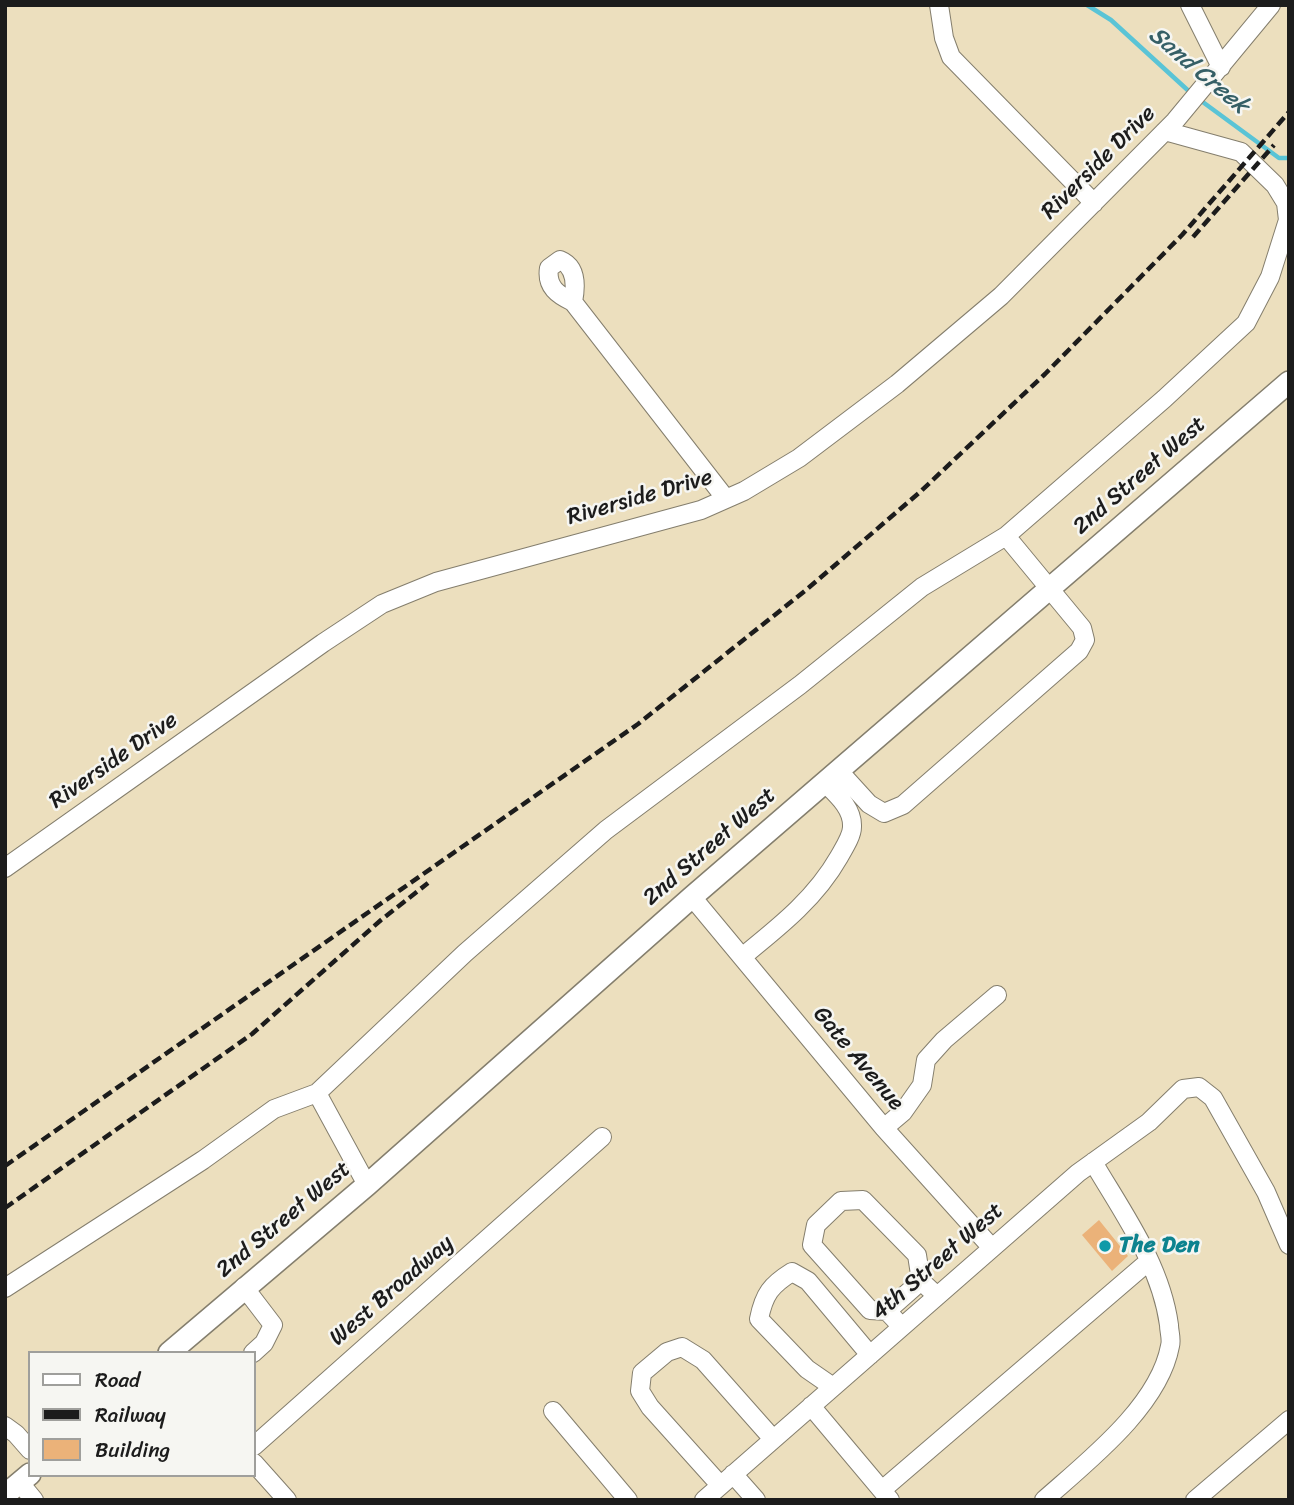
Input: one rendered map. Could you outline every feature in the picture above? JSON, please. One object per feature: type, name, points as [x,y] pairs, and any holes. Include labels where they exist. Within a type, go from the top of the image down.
[{"type":"main road","name":"2nd Street West","points":[[171,1351],[367,1185],[831,776],[1289,383]]},
{"type":"street","points":[[939,5],[944,38],[951,57],[1094,203]]},
{"type":"street","points":[[1190,5],[1221,68]]},
{"type":"street","name":"Riverside Drive","points":[[5,868],[382,604],[436,582],[701,510],[767,478],[799,458],[924,362],[1001,296],[1165,131],[1221,68],[1271,5]]},
{"type":"street","points":[[5,1288],[202,1160],[274,1109],[317,1093],[466,953],[606,831],[800,685],[922,587],[1006,536],[1164,399],[1246,323],[1270,277],[1288,220],[1286,203],[1275,185],[1241,152],[1165,131]]},
{"type":"street","points":[[573,302],[726,499]]},
{"type":"street","points":[[831,776],[884,813],[903,805],[1079,651],[1085,640],[1083,628],[1006,536]]},
{"type":"street","points":[[742,957],[790,919],[824,882],[845,847],[852,826],[847,806],[831,776]]},
{"type":"street","name":"Gate Avenue","points":[[692,897],[884,1128],[992,1248]]},
{"type":"street","points":[[884,1128],[903,1112],[922,1085],[926,1060],[944,1040],[997,995]]},
{"type":"street","name":"4th Street West","points":[[704,1500],[1093,1162],[1149,1122],[1183,1088],[1199,1087],[1213,1098],[1266,1192],[1289,1245]]},
{"type":"street","points":[[317,1093],[367,1185]]},
{"type":"street","name":"West Broadway","points":[[256,1444],[602,1138]]},
{"type":"street","points":[[1044,1500],[1096,1454],[1146,1401],[1162,1372],[1171,1344],[1166,1307],[1157,1276],[1093,1162]]},
{"type":"street","points":[[902,1327],[887,1311],[870,1310],[812,1245],[816,1225],[841,1202],[863,1200],[917,1255],[920,1281],[937,1296]]},
{"type":"street","points":[[811,1406],[886,1495],[1149,1261]]},
{"type":"street","points":[[833,1387],[807,1369],[759,1319],[763,1298],[778,1281],[792,1272],[808,1281],[870,1355]]},
{"type":"street","points":[[887,1311],[920,1281]]},
{"type":"street","points":[[244,1287],[272,1325],[264,1343],[255,1351]]},
{"type":"street","points":[[755,1500],[727,1480],[650,1408],[640,1391],[642,1373],[667,1352],[682,1347],[703,1360],[773,1439]]},
{"type":"street","points":[[553,1411],[628,1500]]},
{"type":"street","points":[[1195,1500],[1289,1420]]},
{"type":"street","points":[[5,1426],[28,1448]]},
{"type":"street","points":[[256,1465],[287,1500]]},
{"type":"street","points":[[18,1484],[34,1500]]},
{"type":"building","name":"The Den","points":[[1099,1220],[1128,1256],[1112,1271],[1082,1235]]},
{"type":"waterway","name":"Sand Creek","points":[[1087,5],[1111,20],[1193,95]]},
{"type":"waterway","name":"Sand Creek","points":[[1200,100],[1279,158],[1289,158]]},
{"type":"railway","points":[[5,1166],[638,724],[806,590],[920,492],[1045,374],[1182,235],[1289,112]]},
{"type":"railway","points":[[1193,237],[1274,145]]},
{"type":"railway","points":[[5,1208],[252,1034],[381,920],[428,883]]},
{"type":"place","name":"The Den","points":[[1105,1246]]}]
